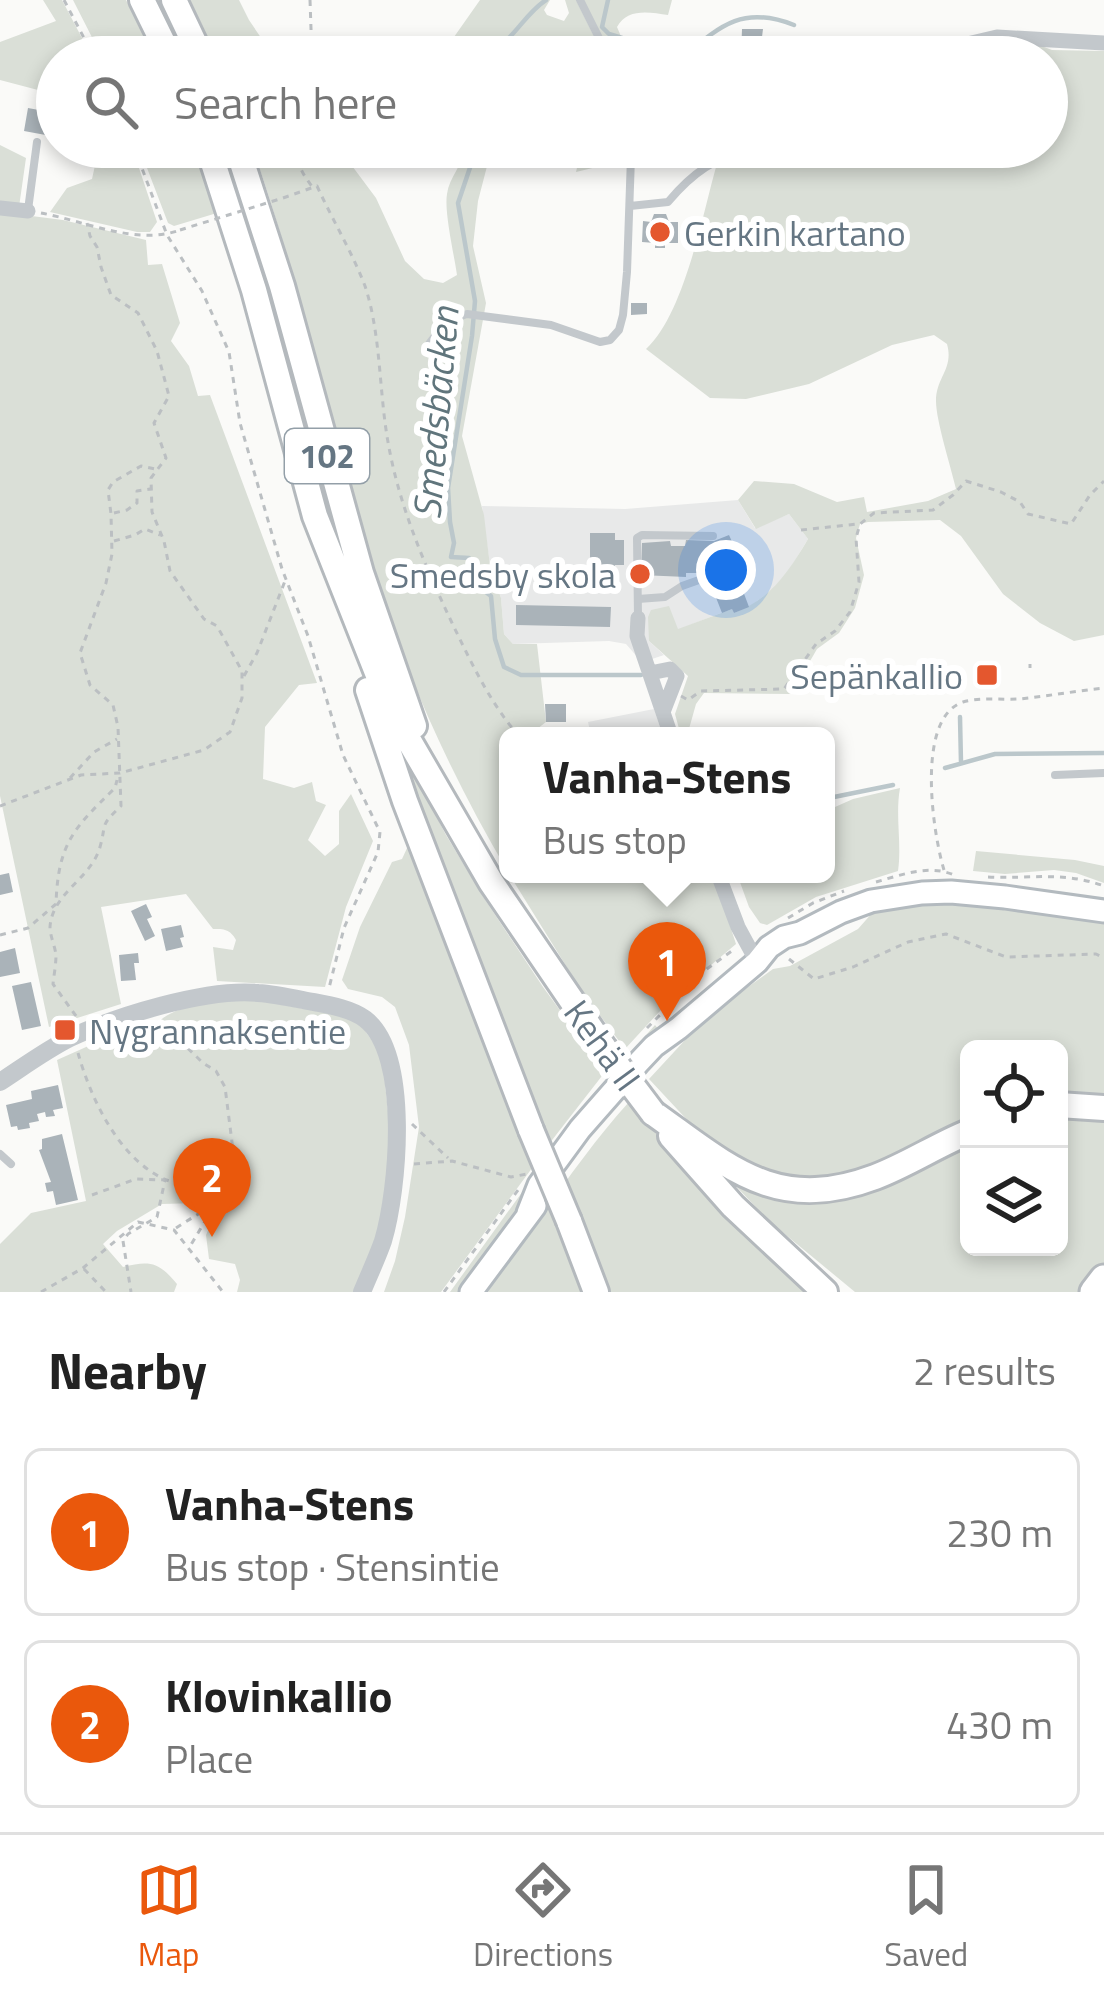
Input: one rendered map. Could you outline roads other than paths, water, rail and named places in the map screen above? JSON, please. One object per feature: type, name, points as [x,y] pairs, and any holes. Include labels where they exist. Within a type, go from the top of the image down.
[{"type":"highway","points":[[142,0],[160,36]]},
{"type":"highway","points":[[174,0],[191,36]]},
{"type":"highway","name":"Kehä II","points":[[216,168],[315,516],[393,713],[491,882],[604,1048],[701,1173],[825,1292]]},
{"type":"highway","name":"Kehä II","points":[[244,168],[282,286],[361,573],[424,764]]},
{"type":"highway","points":[[315,516],[331,583],[405,801],[596,1292]]},
{"type":"highway","points":[[1068,1106],[1104,1108]]},
{"type":"highway","points":[[653,1113],[754,1181],[791,1190],[838,1188],[878,1176],[960,1136]]},
{"type":"highway","points":[[1094,1292],[1104,1279]]},
{"type":"main road","points":[[471,1292],[528,1213],[538,1185],[580,1129],[654,1046],[777,941],[841,912],[922,893],[1005,897],[1104,911]]},
{"type":"street","points":[[1068,41],[1104,43]]},
{"type":"street","points":[[0,208],[28,211]]},
{"type":"street","points":[[638,618],[637,636],[668,727]]},
{"type":"street","points":[[650,673],[670,669],[676,676],[663,712]]},
{"type":"street","points":[[720,883],[757,962]]},
{"type":"street","points":[[0,1082],[84,1032],[199,997],[256,992],[364,1018],[380,1038],[389,1063],[396,1160],[382,1241],[362,1292]]},
{"type":"lane","points":[[580,0],[598,36]]},
{"type":"lane","points":[[28,211],[36,156]]},
{"type":"lane","points":[[426,348],[439,329],[467,314],[550,325],[600,342],[610,340],[623,315],[631,168]]},
{"type":"lane","points":[[630,206],[668,202],[704,168]]},
{"type":"lane","points":[[638,618],[638,538],[713,536]]},
{"type":"lane","points":[[638,599],[665,597],[699,580]]},
{"type":"lane","points":[[1055,775],[1104,773]]},
{"type":"lane","points":[[0,1154],[11,1165]]},
{"type":"waterway","name":"Smedsbäcken","points":[[510,36],[546,0]]},
{"type":"waterway","points":[[608,0],[602,27],[616,36]]},
{"type":"waterway","points":[[709,36],[746,18],[794,25]]},
{"type":"waterway","name":"Smedsbäcken","points":[[470,168],[458,203],[475,301],[448,488],[454,543],[451,557],[469,558],[475,584],[491,596],[495,639],[504,667],[521,675],[641,675]]},
{"type":"waterway","points":[[960,717],[961,763]]},
{"type":"waterway","points":[[945,768],[995,754],[1104,753]]},
{"type":"waterway","points":[[835,797],[893,785]]},
{"type":"place","name":"Gerkin kartano","points":[[660,232]]},
{"type":"place","name":"Smedsby skola","points":[[640,574]]},
{"type":"place","name":"Sepänkallio","points":[[987,675]]},
{"type":"place","name":"Vanha-Stens","points":[[667,1021]]},
{"type":"place","name":"Nygrannaksentie","points":[[65,1030]]},
{"type":"place","name":"Klovinkallio","points":[[212,1237]]}]
